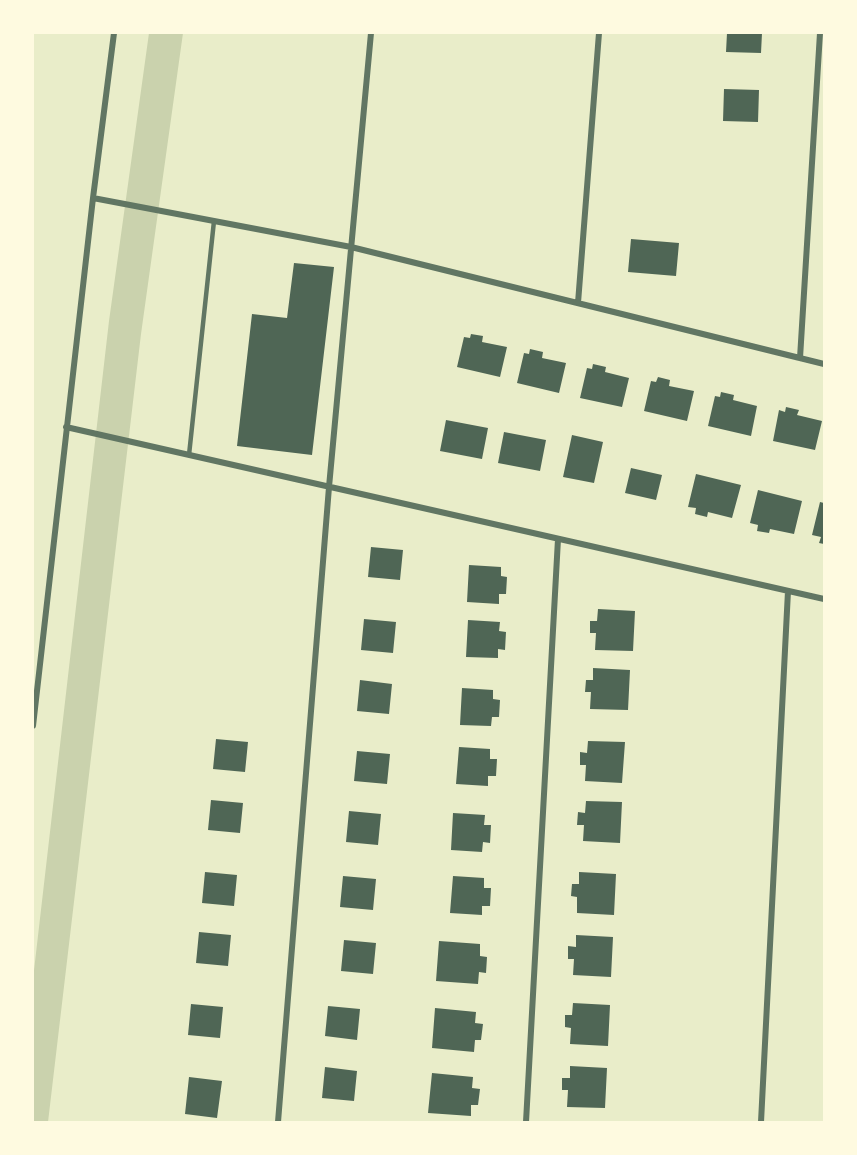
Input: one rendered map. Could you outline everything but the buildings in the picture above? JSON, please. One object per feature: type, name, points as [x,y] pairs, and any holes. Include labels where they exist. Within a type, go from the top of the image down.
[{"type":"street","points":[[33,726],[66,427],[114,33]]},
{"type":"street","points":[[278,1122],[329,487],[371,33]]},
{"type":"street","points":[[578,303],[599,33]]},
{"type":"street","points":[[800,358],[820,33]]},
{"type":"street","points":[[93,198],[351,247],[824,364]]},
{"type":"street","points":[[66,427],[824,599]]},
{"type":"street","points":[[526,1122],[558,539]]},
{"type":"street","points":[[761,1122],[788,591]]},
{"type":"lane","points":[[189,455],[214,221]]},
{"type":"green space","points":[[149,33],[183,33],[141,334],[48,1122],[33,1122],[33,979],[109,321]]}]
